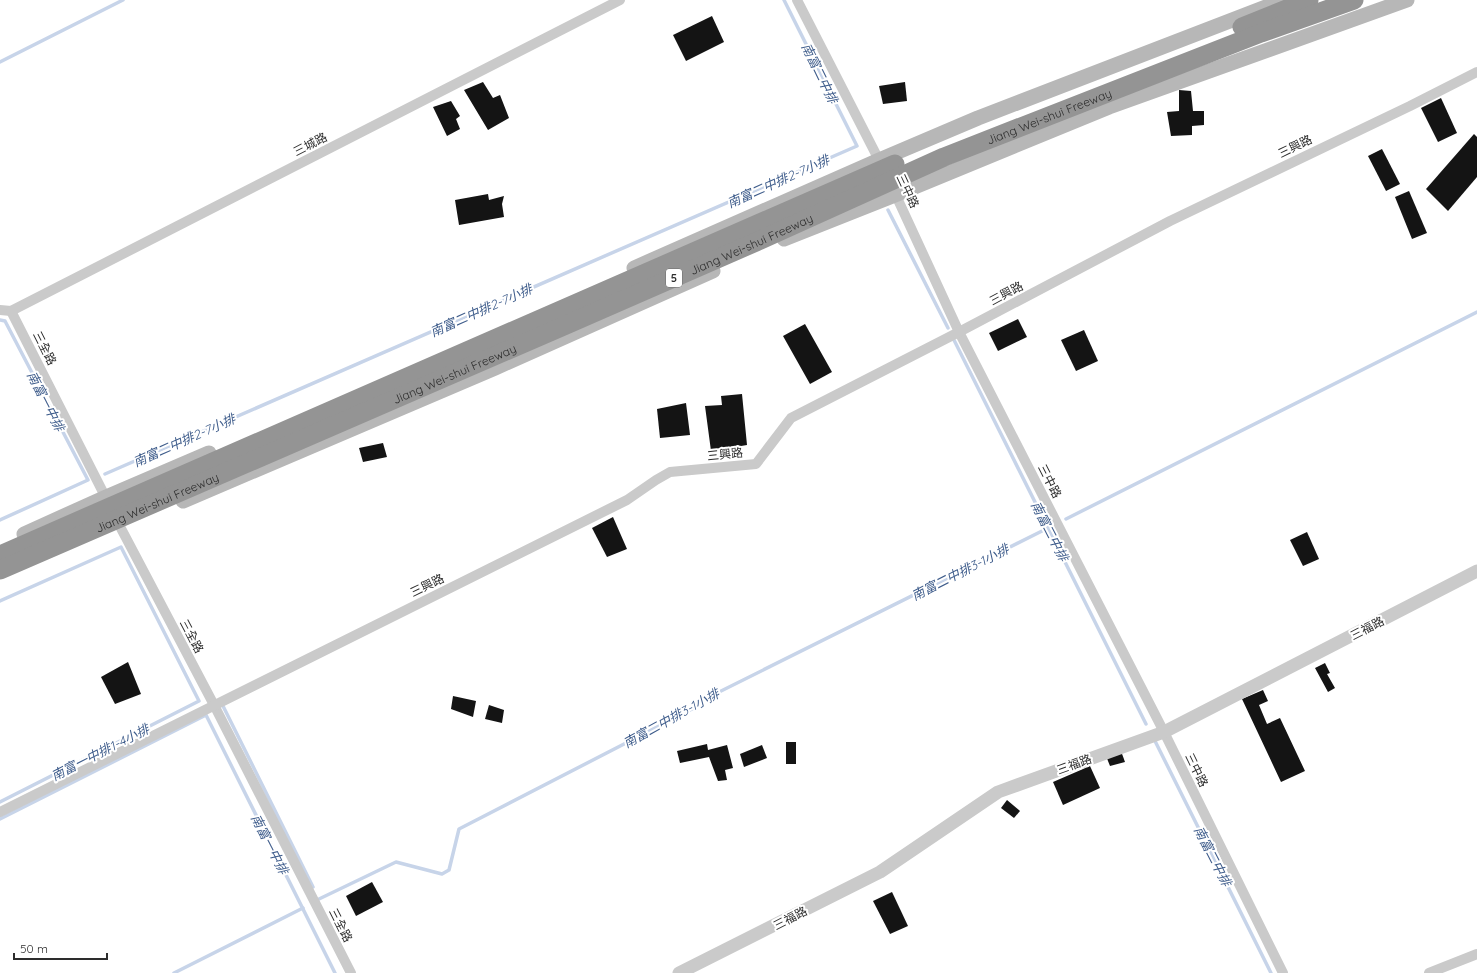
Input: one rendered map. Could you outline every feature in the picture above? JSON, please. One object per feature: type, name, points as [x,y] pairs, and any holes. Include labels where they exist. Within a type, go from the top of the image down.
[{"type":"highway","name":"Jiang Wei-shui Freeway","points":[[0,555],[920,154],[1309,0]]},
{"type":"highway","name":"Jiang Wei-shui Freeway","points":[[0,570],[647,290],[944,157],[1261,33],[1354,0]]},
{"type":"main road","points":[[0,545],[106,497],[370,385],[879,160],[978,118],[1284,0]]},
{"type":"main road","points":[[0,580],[495,368],[796,234],[896,195],[1109,107],[1407,0]]},
{"type":"street","name":"三城路","points":[[11,311],[620,0]]},
{"type":"street","name":"三中路","points":[[797,0],[879,160],[960,332],[1164,732],[1283,973]]},
{"type":"street","name":"三興路","points":[[0,812],[628,500],[670,472],[756,464],[791,418],[960,332],[1170,221],[1410,106],[1477,72]]},
{"type":"street","points":[[0,310],[11,311]]},
{"type":"street","name":"三全路","points":[[11,311],[106,497],[120,528],[214,705],[351,973]]},
{"type":"street","name":"三福路","points":[[679,973],[880,872],[998,792],[1164,732],[1477,571]]},
{"type":"street","points":[[1429,973],[1477,954]]},
{"type":"building","points":[[712,16],[724,42],[686,61],[673,35]]},
{"type":"building","points":[[483,82],[493,98],[500,95],[509,118],[488,130],[464,90]]},
{"type":"building","points":[[905,82],[907,101],[883,104],[879,86]]},
{"type":"building","points":[[1179,90],[1191,91],[1193,111],[1204,111],[1204,125],[1192,126],[1192,135],[1171,136],[1167,112],[1179,111]]},
{"type":"building","points":[[1441,98],[1457,133],[1438,142],[1421,108]]},
{"type":"building","points":[[451,101],[460,116],[456,119],[460,129],[447,136],[433,107]]},
{"type":"building","points":[[1474,134],[1477,137],[1477,177],[1448,211],[1426,189]]},
{"type":"building","points":[[1382,149],[1400,184],[1386,191],[1368,156]]},
{"type":"building","points":[[1409,191],[1427,233],[1412,239],[1395,197]]},
{"type":"building","points":[[488,194],[489,200],[504,196],[502,204],[504,217],[459,225],[455,200]]},
{"type":"building","points":[[1018,319],[1027,337],[998,351],[989,333]]},
{"type":"building","points":[[805,324],[832,372],[810,384],[783,336]]},
{"type":"building","points":[[1084,330],[1098,361],[1076,371],[1061,340]]},
{"type":"building","points":[[742,394],[747,445],[711,451],[705,406],[722,405],[721,396]]},
{"type":"building","points":[[686,403],[690,435],[660,438],[657,409]]},
{"type":"building","points":[[383,443],[387,457],[363,462],[359,448]]},
{"type":"building","points":[[613,517],[627,549],[607,557],[592,528]]},
{"type":"building","points":[[1307,532],[1319,559],[1303,566],[1290,540]]},
{"type":"building","points":[[128,662],[141,694],[115,704],[101,677]]},
{"type":"building","points":[[1325,663],[1330,673],[1327,674],[1335,688],[1328,692],[1315,668]]},
{"type":"building","points":[[1263,690],[1268,701],[1259,705],[1267,724],[1280,718],[1305,771],[1281,782],[1242,699]]},
{"type":"building","points":[[453,696],[476,701],[473,717],[451,709]]},
{"type":"building","points":[[489,705],[504,710],[502,723],[485,719]]},
{"type":"building","points":[[786,742],[796,742],[796,764],[786,764]]},
{"type":"building","points":[[707,744],[708,750],[727,745],[733,768],[725,770],[727,780],[718,781],[709,757],[680,763],[677,751]]},
{"type":"building","points":[[762,745],[767,758],[744,767],[740,754]]},
{"type":"building","points":[[1121,751],[1125,762],[1110,766],[1106,756]]},
{"type":"building","points":[[1090,766],[1100,788],[1063,805],[1053,782]]},
{"type":"building","points":[[1007,800],[1020,811],[1014,818],[1001,808]]},
{"type":"building","points":[[372,882],[383,902],[356,916],[346,896]]},
{"type":"building","points":[[892,892],[908,926],[890,934],[873,901]]},
{"type":"waterway","points":[[0,62],[123,0]]},
{"type":"waterway","name":"南富二中排2-7小排","points":[[105,474],[857,146],[784,0]]},
{"type":"waterway","name":"南富二中排","points":[[888,210],[948,328]]},
{"type":"waterway","points":[[1066,519],[1477,312]]},
{"type":"waterway","name":"南富一中排","points":[[0,320],[5,321],[88,480],[0,520]]},
{"type":"waterway","name":"南富二中排","points":[[953,338],[1146,724]]},
{"type":"waterway","name":"南富二中排3-1小排","points":[[319,899],[396,862],[442,874],[449,870],[459,829],[692,709],[709,697],[1048,528]]},
{"type":"waterway","name":"南富一中排","points":[[0,601],[121,547],[199,701],[0,802]]},
{"type":"waterway","name":"南富一中排1-4小排","points":[[223,706],[313,887]]},
{"type":"waterway","name":"南富一中排","points":[[0,819],[206,715],[335,973]]},
{"type":"waterway","name":"南富二中排","points":[[1154,739],[1271,973]]},
{"type":"waterway","points":[[174,973],[303,908]]}]
